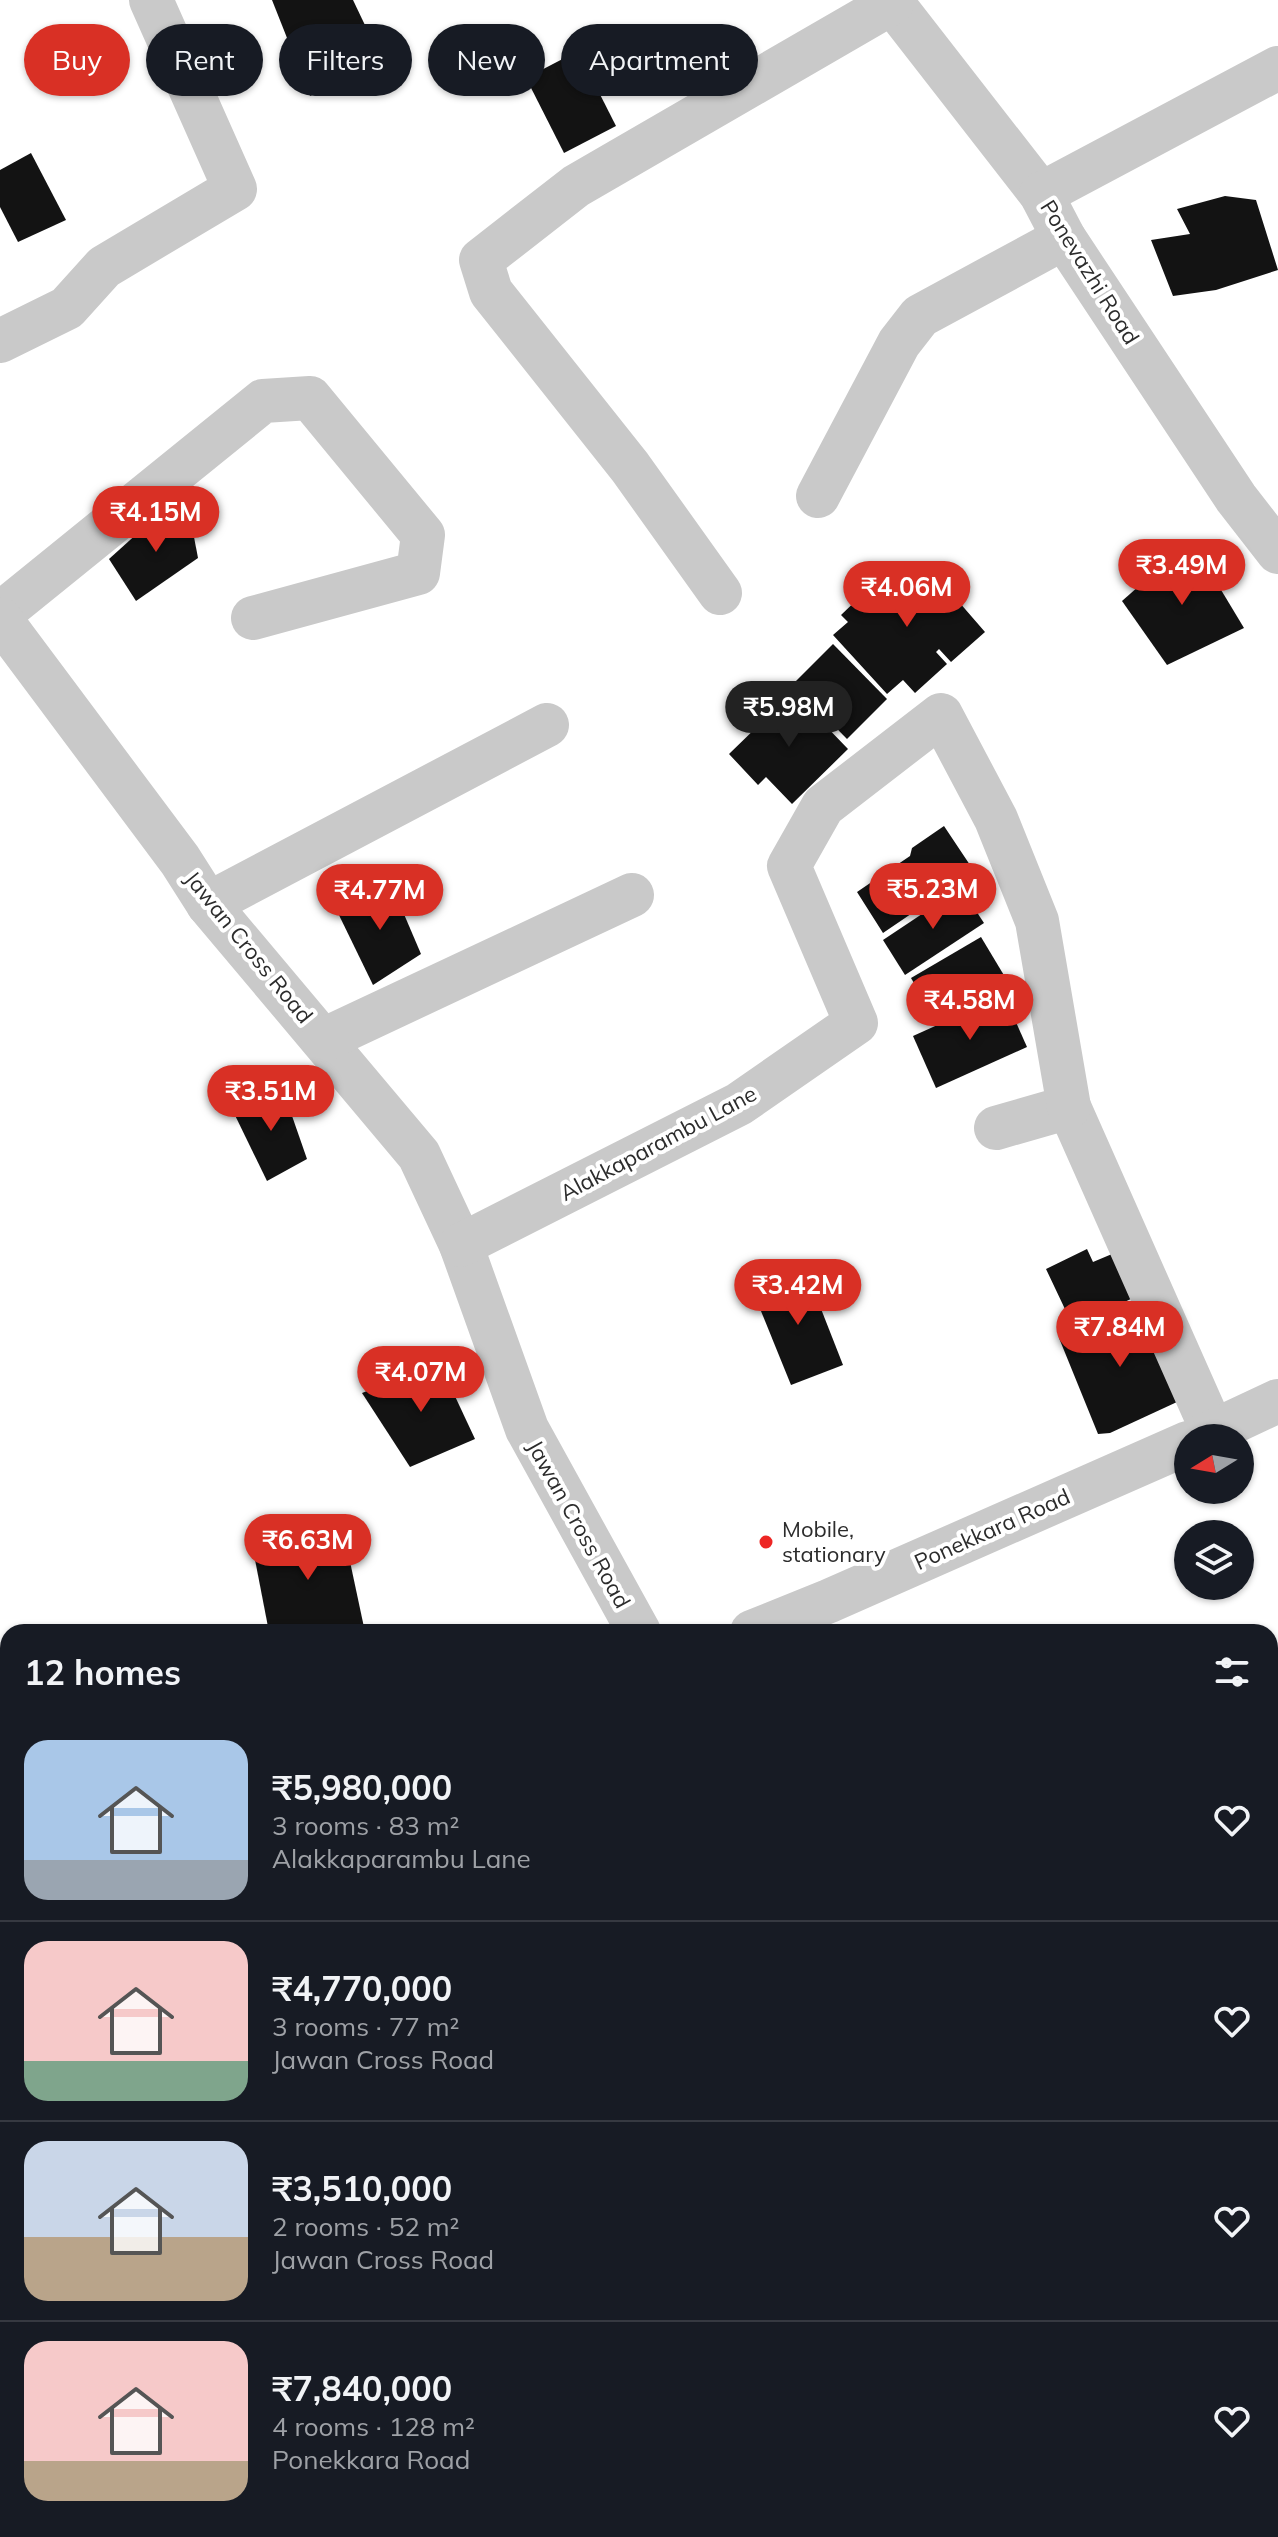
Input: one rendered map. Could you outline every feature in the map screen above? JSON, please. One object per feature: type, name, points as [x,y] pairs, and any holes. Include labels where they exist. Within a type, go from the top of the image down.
[{"type":"street","points":[[0,341],[67,308],[104,267],[235,189],[151,0]]},
{"type":"street","points":[[720,593],[630,467],[491,292],[481,260],[576,186],[891,1]]},
{"type":"street","name":"Ponevazhi Road","points":[[891,1],[1041,194],[1064,238],[1236,498],[1278,552]]},
{"type":"street","points":[[1041,194],[1278,68]]},
{"type":"street","points":[[818,496],[899,343],[920,316],[1064,238]]},
{"type":"street","points":[[0,617],[263,401],[310,398],[423,535],[418,573],[253,618]]},
{"type":"street","name":"Jawan Cross Road","points":[[0,617],[180,860],[208,904],[419,1155],[461,1245],[527,1429],[635,1624]]},
{"type":"street","name":"Alakkaparambu Lane","points":[[461,1245],[739,1104],[856,1023],[789,866],[823,806],[941,715],[996,819],[1037,921],[1069,1107]]},
{"type":"street","points":[[208,904],[547,725]]},
{"type":"street","points":[[323,1040],[632,895]]},
{"type":"street","points":[[996,1128],[1069,1107],[1195,1424]]},
{"type":"street","name":"Ponekkara Road","points":[[1228,1424],[1278,1401]]},
{"type":"street","name":"Ponekkara Road","points":[[797,1624],[836,1617],[1174,1450]]},
{"type":"building","points":[[272,0],[353,0],[364,24],[282,24]]},
{"type":"building","points":[[561,60],[561,96],[601,96],[616,126],[564,153],[535,96],[545,96],[545,68]]},
{"type":"building","points":[[31,153],[66,220],[18,242],[0,207],[0,170]]},
{"type":"building","points":[[1225,196],[1256,200],[1278,270],[1216,290],[1173,296],[1151,240],[1190,234],[1177,209]]},
{"type":"building","points":[[160,513],[190,516],[198,558],[136,601],[109,559]]},
{"type":"building","points":[[1191,540],[1244,628],[1167,665],[1122,601]]},
{"type":"building","points":[[926,564],[985,632],[951,662],[939,649],[936,652],[947,664],[915,693],[903,680],[887,694],[833,635],[848,622],[841,615],[865,592],[872,599],[876,595],[870,589],[892,568],[899,575],[911,565]]},
{"type":"building","points":[[833,644],[887,699],[847,739],[793,684]]},
{"type":"building","points":[[793,692],[848,749],[792,804],[766,777],[758,785],[729,754]]},
{"type":"building","points":[[944,826],[974,871],[883,933],[857,892],[910,856],[912,848]]},
{"type":"building","points":[[389,879],[421,954],[373,985],[337,911]]},
{"type":"building","points":[[961,888],[984,923],[905,975],[883,940]]},
{"type":"building","points":[[981,937],[1005,977],[935,1019],[911,978]]},
{"type":"building","points":[[1004,995],[1027,1047],[936,1088],[913,1036]]},
{"type":"building","points":[[283,1090],[307,1159],[267,1181],[231,1107]]},
{"type":"building","points":[[1087,1249],[1093,1262],[1112,1254],[1133,1298],[1073,1326],[1046,1269]]},
{"type":"building","points":[[805,1268],[843,1365],[791,1385],[752,1289]]},
{"type":"building","points":[[1148,1302],[1177,1402],[1110,1433],[1098,1434],[1059,1338]]},
{"type":"building","points":[[439,1362],[475,1439],[410,1467],[362,1393]]},
{"type":"building","points":[[342,1524],[363,1624],[267,1624],[251,1539]]},
{"type":"place","name":"Mobile, stationary","points":[[766,1542]]}]
